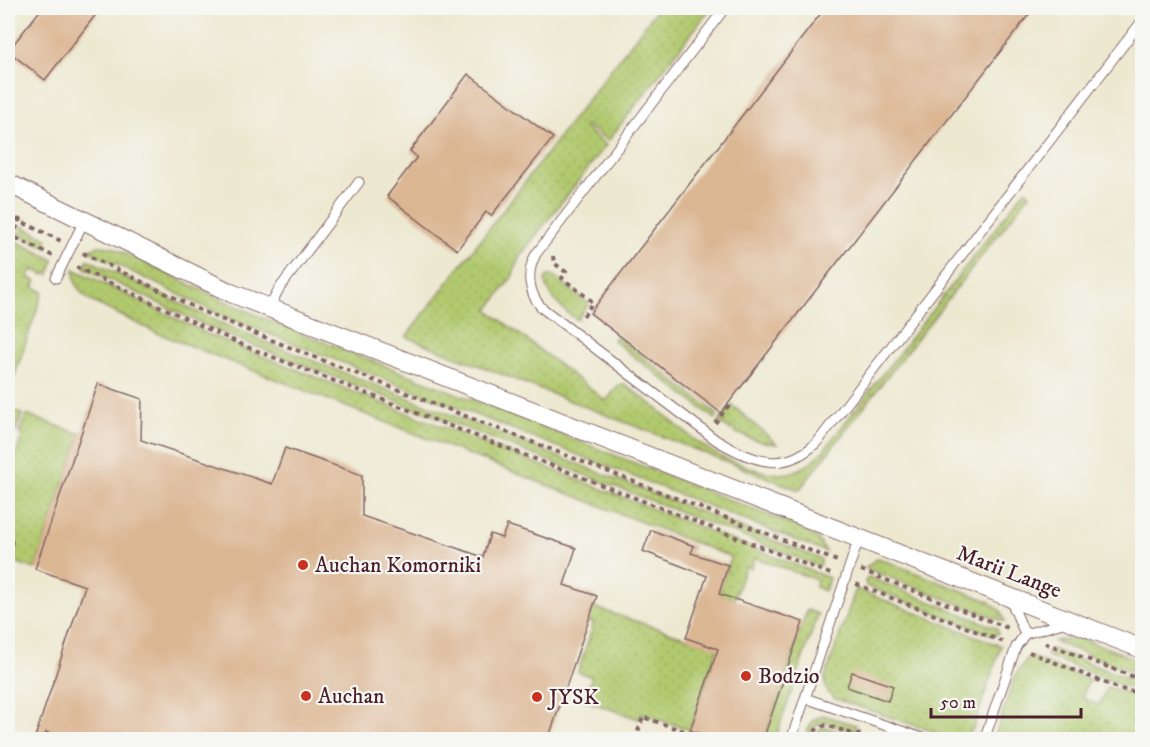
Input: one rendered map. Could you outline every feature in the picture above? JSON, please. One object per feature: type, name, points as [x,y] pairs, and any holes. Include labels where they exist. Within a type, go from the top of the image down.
[{"type":"street","name":"Marii Lange","points":[[8,183],[231,293],[1143,649]]},
{"type":"lane","points":[[725,8],[536,254],[529,272],[531,289],[536,302],[542,308],[716,440],[740,452],[772,463],[793,460],[804,454],[819,440],[1143,21]]},
{"type":"lane","points":[[269,308],[279,289],[359,182]]},
{"type":"lane","points":[[56,278],[84,221]]},
{"type":"lane","points":[[791,740],[859,538]]},
{"type":"lane","points":[[1005,596],[1013,606],[1025,634]]},
{"type":"lane","points":[[984,740],[1016,647],[1025,634],[1054,624],[1073,622]]},
{"type":"lane","points":[[805,698],[928,740]]},
{"type":"path","points":[[8,214],[204,312],[1143,680]]},
{"type":"path","points":[[8,283],[15,231],[21,219]]},
{"type":"path","points":[[8,234],[248,347],[845,579],[1120,689],[1143,693]]},
{"type":"path","points":[[556,248],[553,254],[554,263],[566,272],[562,278],[593,302],[580,320],[589,326]]},
{"type":"path","points":[[715,423],[730,404]]},
{"type":"path","points":[[706,416],[721,428]]},
{"type":"path","points":[[8,531],[12,543],[8,561]]},
{"type":"path","points":[[636,740],[643,717],[710,740]]},
{"type":"path","points":[[811,740],[819,727],[826,725],[853,734],[863,734]]},
{"type":"path","points":[[45,733],[63,740]]},
{"type":"green space","points":[[658,8],[711,8],[608,141],[586,125],[584,127],[606,145],[520,256],[512,277],[488,310],[606,401],[618,386],[624,385],[717,454],[769,473],[788,473],[806,466],[824,450],[1025,190],[1030,194],[799,490],[406,337]]},
{"type":"green space","points":[[22,226],[47,238],[48,248],[18,234]]},
{"type":"green space","points":[[16,241],[54,260],[49,275],[33,269],[28,277],[36,281],[33,287],[43,292],[8,395],[8,299]]},
{"type":"green space","points":[[99,246],[112,247],[273,322],[799,527],[817,538],[826,552],[221,315],[87,250]]},
{"type":"green space","points":[[87,260],[265,342],[821,559],[821,564],[818,566],[213,329],[85,268]]},
{"type":"green space","points":[[74,269],[210,335],[829,578],[825,591],[816,587],[817,580],[755,558],[751,568],[745,567],[690,730],[642,714],[639,719],[584,700],[592,677],[578,672],[594,623],[589,621],[593,607],[702,643],[731,557],[157,333],[91,301],[78,288]]},
{"type":"green space","points":[[548,276],[554,276],[589,304],[577,320],[552,297],[546,285],[545,279]]},
{"type":"green space","points":[[616,336],[718,415],[715,419],[613,340]]},
{"type":"green space","points":[[732,405],[777,444],[758,441],[734,432],[732,428],[730,430],[719,422]]},
{"type":"green space","points":[[8,409],[22,414],[16,431],[8,429]]},
{"type":"green space","points":[[26,415],[81,434],[35,569],[9,560],[15,543],[8,526],[8,467],[11,468],[23,434],[19,433]]},
{"type":"green space","points":[[878,558],[988,601],[1000,610],[1005,622],[865,568]]},
{"type":"green space","points":[[869,577],[997,628],[998,633],[994,636],[866,586],[865,581]]},
{"type":"green space","points":[[856,589],[1001,646],[973,729],[966,736],[952,738],[836,699],[828,693],[825,677]]},
{"type":"green space","points":[[807,610],[818,614],[777,734],[771,733],[769,739],[763,740]]},
{"type":"green space","points":[[1080,638],[1142,661],[1142,676],[1053,641]]},
{"type":"green space","points":[[1052,649],[1142,684],[1142,690],[1123,686],[1047,656],[1046,652]]},
{"type":"green space","points":[[1029,656],[1089,680],[1082,698],[1099,705],[1107,687],[1142,697],[1142,727],[1132,739],[994,739],[1015,676]]},
{"type":"green space","points":[[823,715],[856,725],[854,731],[824,722],[814,727],[808,739],[804,739],[812,721]]},
{"type":"green space","points":[[823,728],[860,739],[815,739],[819,730]]},
{"type":"building","points":[[42,8],[101,8],[45,80],[8,51]]},
{"type":"building","points":[[825,8],[1034,8],[721,413],[590,313]]},
{"type":"building","points":[[468,74],[553,138],[491,216],[486,212],[457,250],[387,196],[417,157],[410,151]]},
{"type":"building","name":"Auchan Komorniki","points":[[98,384],[142,399],[141,440],[272,484],[285,448],[362,475],[362,516],[483,557],[490,534],[502,538],[507,525],[576,548],[564,585],[597,596],[548,740],[34,740],[85,586],[35,569]]},
{"type":"building","name":"Bodzio","points":[[651,530],[694,546],[691,553],[728,565],[719,594],[803,622],[763,740],[718,740],[690,730],[718,649],[686,638],[707,576],[643,551]]},
{"type":"building","points":[[852,672],[893,686],[888,701],[847,687]]},
{"type":"place","name":"Auchan Komorniki","points":[[303,565]]},
{"type":"place","name":"Bodzio","points":[[746,676]]},
{"type":"place","name":"Auchan","points":[[306,696]]},
{"type":"place","name":"JYSK","points":[[537,697]]}]
